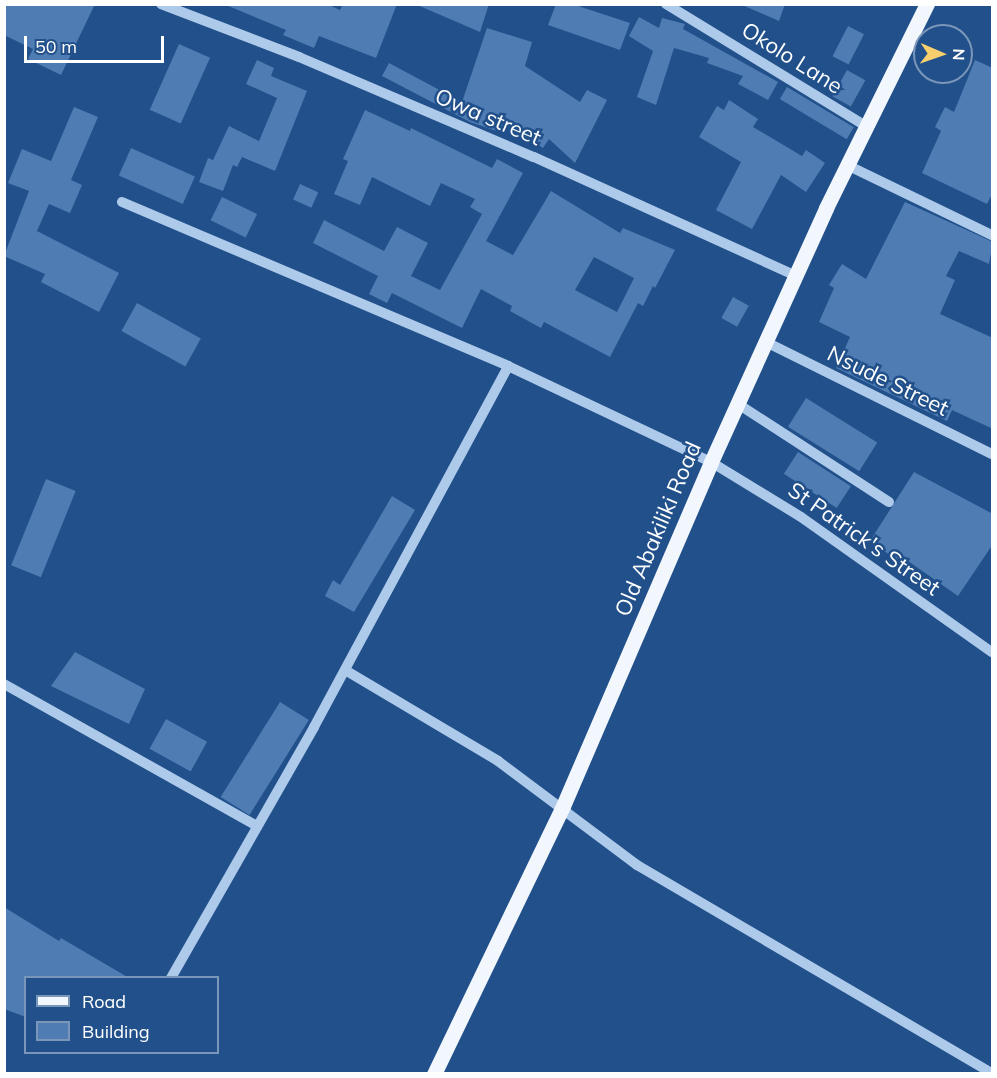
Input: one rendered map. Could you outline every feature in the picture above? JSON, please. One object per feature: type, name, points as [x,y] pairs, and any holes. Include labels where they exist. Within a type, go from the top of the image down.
[{"type":"main road","name":"Old Abakiliki Road","points":[[434,1074],[563,806],[711,462],[796,276],[866,126],[927,4]]},
{"type":"street","name":"Owa street","points":[[161,4],[299,57],[534,157],[796,276]]},
{"type":"street","name":"Okolo Lane","points":[[666,4],[866,126]]},
{"type":"street","points":[[849,166],[993,235]]},
{"type":"street","name":"St Patrick's Street","points":[[123,202],[508,366],[711,462],[801,517],[993,652]]},
{"type":"street","name":"Nsude Street","points":[[766,342],[993,454]]},
{"type":"street","points":[[172,976],[345,670],[508,366]]},
{"type":"street","points":[[738,404],[889,502]]},
{"type":"street","points":[[345,670],[498,761],[563,806],[593,836],[637,866],[993,1073]]},
{"type":"street","points":[[4,684],[257,826]]},
{"type":"building","points":[[4,4],[95,4],[61,75],[28,59],[33,49],[4,35]]},
{"type":"building","points":[[327,4],[340,10],[343,4],[397,4],[376,58],[319,36],[314,48],[283,35],[286,30],[226,5]]},
{"type":"building","points":[[415,4],[489,4],[480,32]]},
{"type":"building","points":[[556,4],[572,4],[630,23],[620,50],[548,25]]},
{"type":"building","points":[[740,4],[785,4],[779,21]]},
{"type":"building","points":[[639,17],[659,28],[662,18],[685,24],[683,29],[778,82],[768,100],[738,84],[743,76],[707,63],[709,58],[674,48],[656,105],[637,97],[653,51],[629,36]]},
{"type":"building","points":[[848,26],[864,34],[849,64],[833,56]]},
{"type":"building","points":[[487,28],[532,42],[525,66],[580,102],[587,90],[607,100],[575,163],[549,139],[543,148],[505,124],[502,133],[470,122],[382,76],[389,63],[462,102]]},
{"type":"building","points":[[179,44],[210,58],[181,124],[150,110]]},
{"type":"building","points":[[257,60],[274,68],[271,76],[307,91],[275,171],[242,157],[237,167],[233,165],[223,191],[199,182],[208,158],[213,160],[229,126],[259,141],[277,98],[246,84]]},
{"type":"building","points":[[975,60],[993,68],[993,192],[987,204],[922,173],[941,131],[935,127],[945,107],[954,112],[965,84],[973,84]]},
{"type":"building","points":[[847,70],[865,80],[851,106],[832,96]]},
{"type":"building","points":[[787,87],[854,127],[847,139],[780,99]]},
{"type":"building","points":[[729,100],[758,119],[753,127],[802,156],[806,150],[825,163],[806,192],[781,175],[752,229],[716,210],[741,162],[699,137],[717,106],[724,110]]},
{"type":"building","points":[[74,107],[98,117],[71,180],[82,185],[70,213],[49,204],[37,231],[119,273],[99,312],[41,282],[45,274],[4,256],[29,191],[8,183],[22,149],[51,161]]},
{"type":"building","points":[[365,110],[410,131],[411,128],[492,168],[497,159],[523,173],[486,241],[513,255],[551,191],[620,233],[623,228],[675,250],[643,306],[638,303],[610,357],[544,322],[541,328],[510,311],[512,306],[481,289],[462,328],[392,293],[387,303],[369,294],[378,276],[313,243],[324,220],[384,251],[397,227],[428,243],[411,276],[440,290],[482,214],[470,207],[475,199],[441,183],[430,206],[372,177],[360,205],[334,194],[348,161],[343,159]],"holes":[[[594,257],[634,278],[617,312],[575,290]]]},
{"type":"building","points":[[131,148],[195,176],[183,204],[119,175]]},
{"type":"building","points":[[300,184],[318,192],[311,208],[293,200]]},
{"type":"building","points":[[222,197],[257,214],[246,237],[211,220]]},
{"type":"building","points":[[905,202],[993,242],[989,264],[959,251],[946,276],[955,280],[940,314],[993,338],[993,429],[952,410],[947,421],[836,368],[850,337],[819,322],[834,288],[829,285],[842,264],[866,279]]},
{"type":"building","points":[[733,297],[749,306],[737,327],[721,318]]},
{"type":"building","points":[[137,303],[201,338],[185,366],[121,331]]},
{"type":"building","points":[[806,398],[877,443],[859,471],[788,427]]},
{"type":"building","points":[[798,452],[851,486],[837,508],[784,474]]},
{"type":"building","points":[[914,472],[993,514],[993,544],[958,596],[908,561],[904,565],[870,541]]},
{"type":"building","points":[[46,479],[76,491],[41,577],[11,565]]},
{"type":"building","points":[[392,496],[415,510],[354,612],[325,596],[333,580],[340,585]]},
{"type":"building","points":[[75,652],[145,689],[129,724],[51,686]]},
{"type":"building","points":[[280,702],[309,720],[249,815],[221,797]]},
{"type":"building","points":[[166,719],[207,742],[191,772],[150,749]]},
{"type":"building","points":[[4,907],[59,941],[61,938],[126,976],[24,976],[24,1016],[4,1009]]}]
